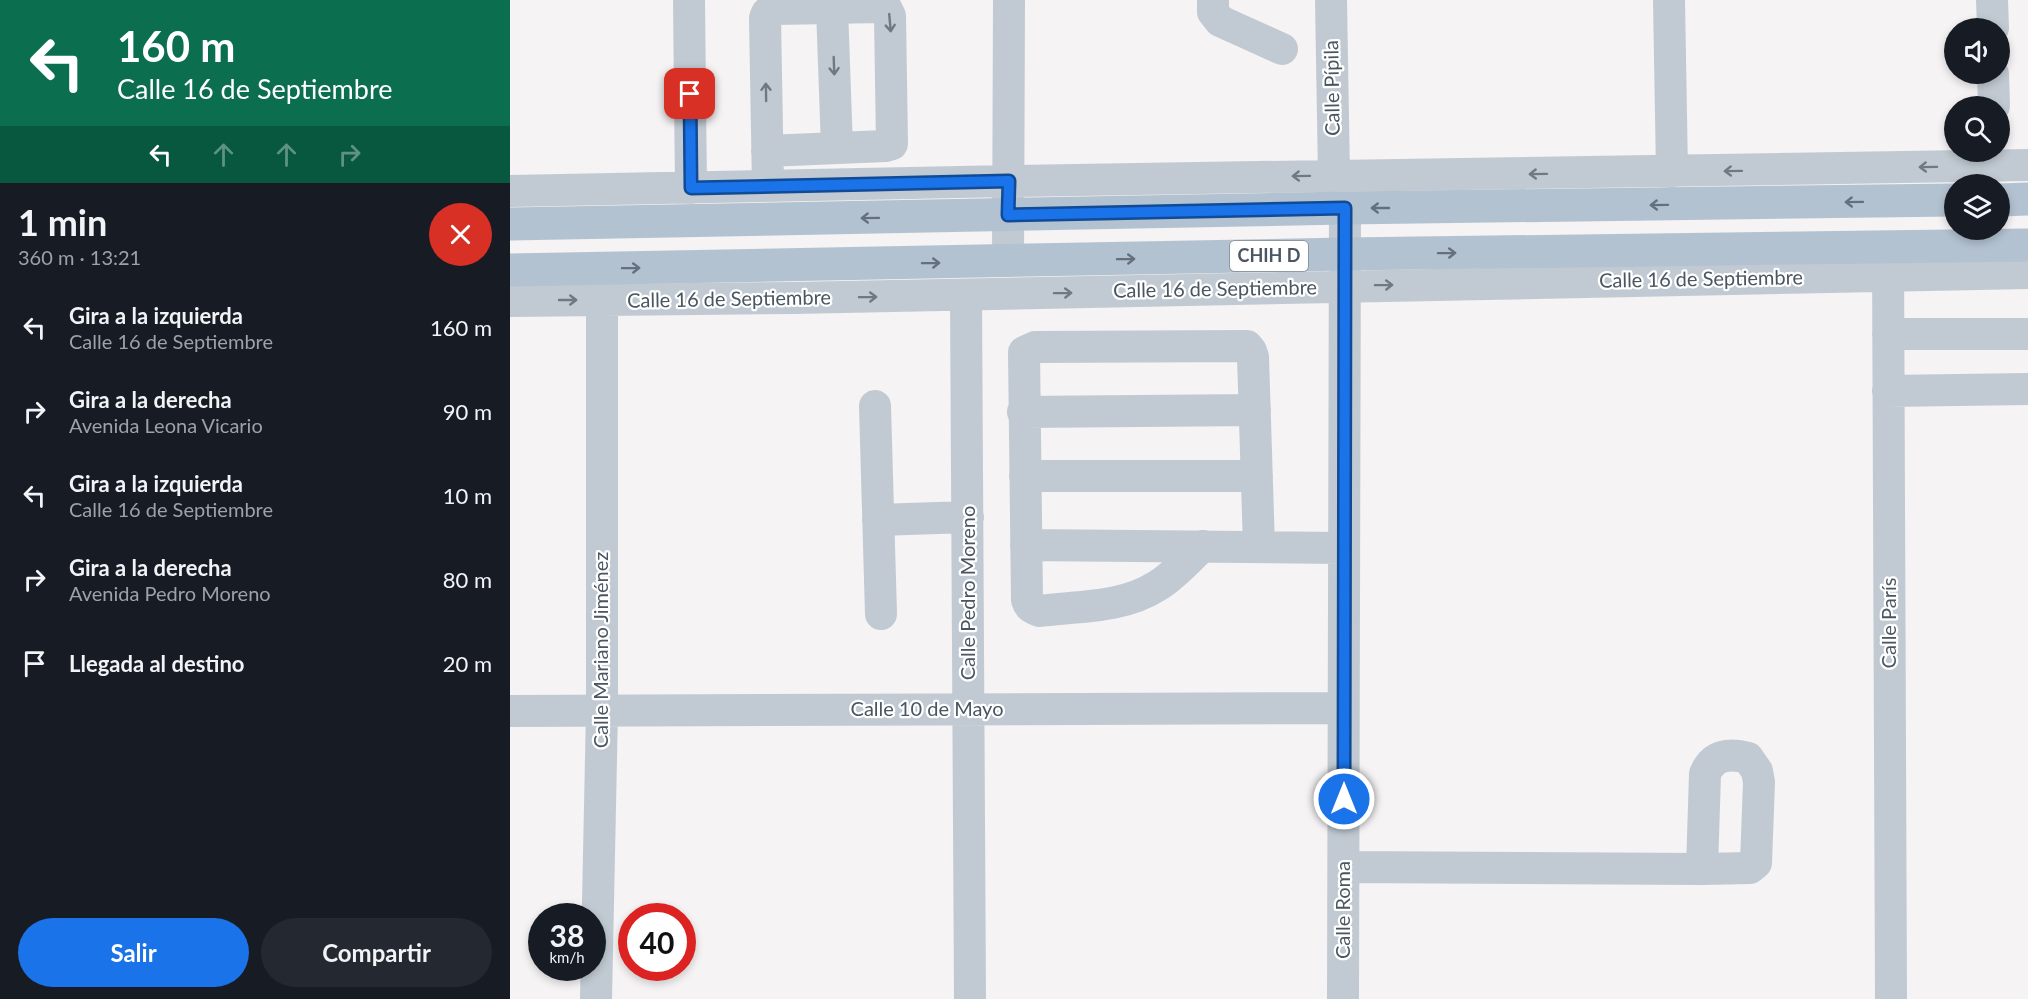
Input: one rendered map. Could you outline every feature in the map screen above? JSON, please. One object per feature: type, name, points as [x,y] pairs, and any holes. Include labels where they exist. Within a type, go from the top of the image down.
[{"type":"main road","points":[[2010,200],[2028,199]]},
{"type":"main road","points":[[510,224],[1345,208],[1944,200]]},
{"type":"main road","name":"Calle 16 de Septiembre","points":[[510,270],[1346,254],[1888,261],[2028,246]]},
{"type":"street","points":[[689,0],[691,188]]},
{"type":"street","points":[[1008,261],[1009,0]]},
{"type":"street","points":[[1213,0],[1213,12],[1221,21],[1282,49]]},
{"type":"street","name":"Calle Pípila","points":[[1331,0],[1334,176]]},
{"type":"street","points":[[1669,0],[1671,172]]},
{"type":"street","points":[[1992,0],[1993,18]]},
{"type":"street","points":[[832,8],[837,148]]},
{"type":"street","points":[[767,151],[885,147],[893,142],[890,16],[886,8],[776,9],[767,13],[765,18],[767,151],[768,186]]},
{"type":"street","points":[[510,191],[1009,181],[1671,172],[1944,161]]},
{"type":"street","points":[[2010,162],[2028,165]]},
{"type":"street","name":"Calle Roma","points":[[1343,999],[1345,208]]},
{"type":"street","name":"Calle 16 de Septiembre","points":[[510,301],[966,295],[1346,286],[1888,261],[2028,273]]},
{"type":"street","name":"Calle París","points":[[1888,261],[1891,999]]},
{"type":"street","name":"Calle Pedro Moreno","points":[[966,295],[970,999]]},
{"type":"street","name":"Calle Mariano Jiménez","points":[[596,999],[602,710],[602,300]]},
{"type":"street","points":[[1888,334],[2028,334]]},
{"type":"street","points":[[1203,546],[1159,585],[1145,593],[1112,603],[1040,611],[1033,609],[1027,600],[1024,352],[1035,347],[1247,346],[1251,351],[1255,410],[1259,547]]},
{"type":"street","points":[[1888,391],[2028,389]]},
{"type":"street","points":[[875,406],[881,614]]},
{"type":"street","points":[[1023,412],[1255,410]]},
{"type":"street","points":[[1025,476],[1257,476]]},
{"type":"street","points":[[878,520],[968,517]]},
{"type":"street","points":[[1026,545],[1344,548]]},
{"type":"street","name":"Calle 10 de Mayo","points":[[510,711],[1343,708]]},
{"type":"street","points":[[1344,867],[1702,869]]},
{"type":"route","points":[[690,94],[691,188],[1009,181],[1008,215],[1345,208],[1344,799]]}]
